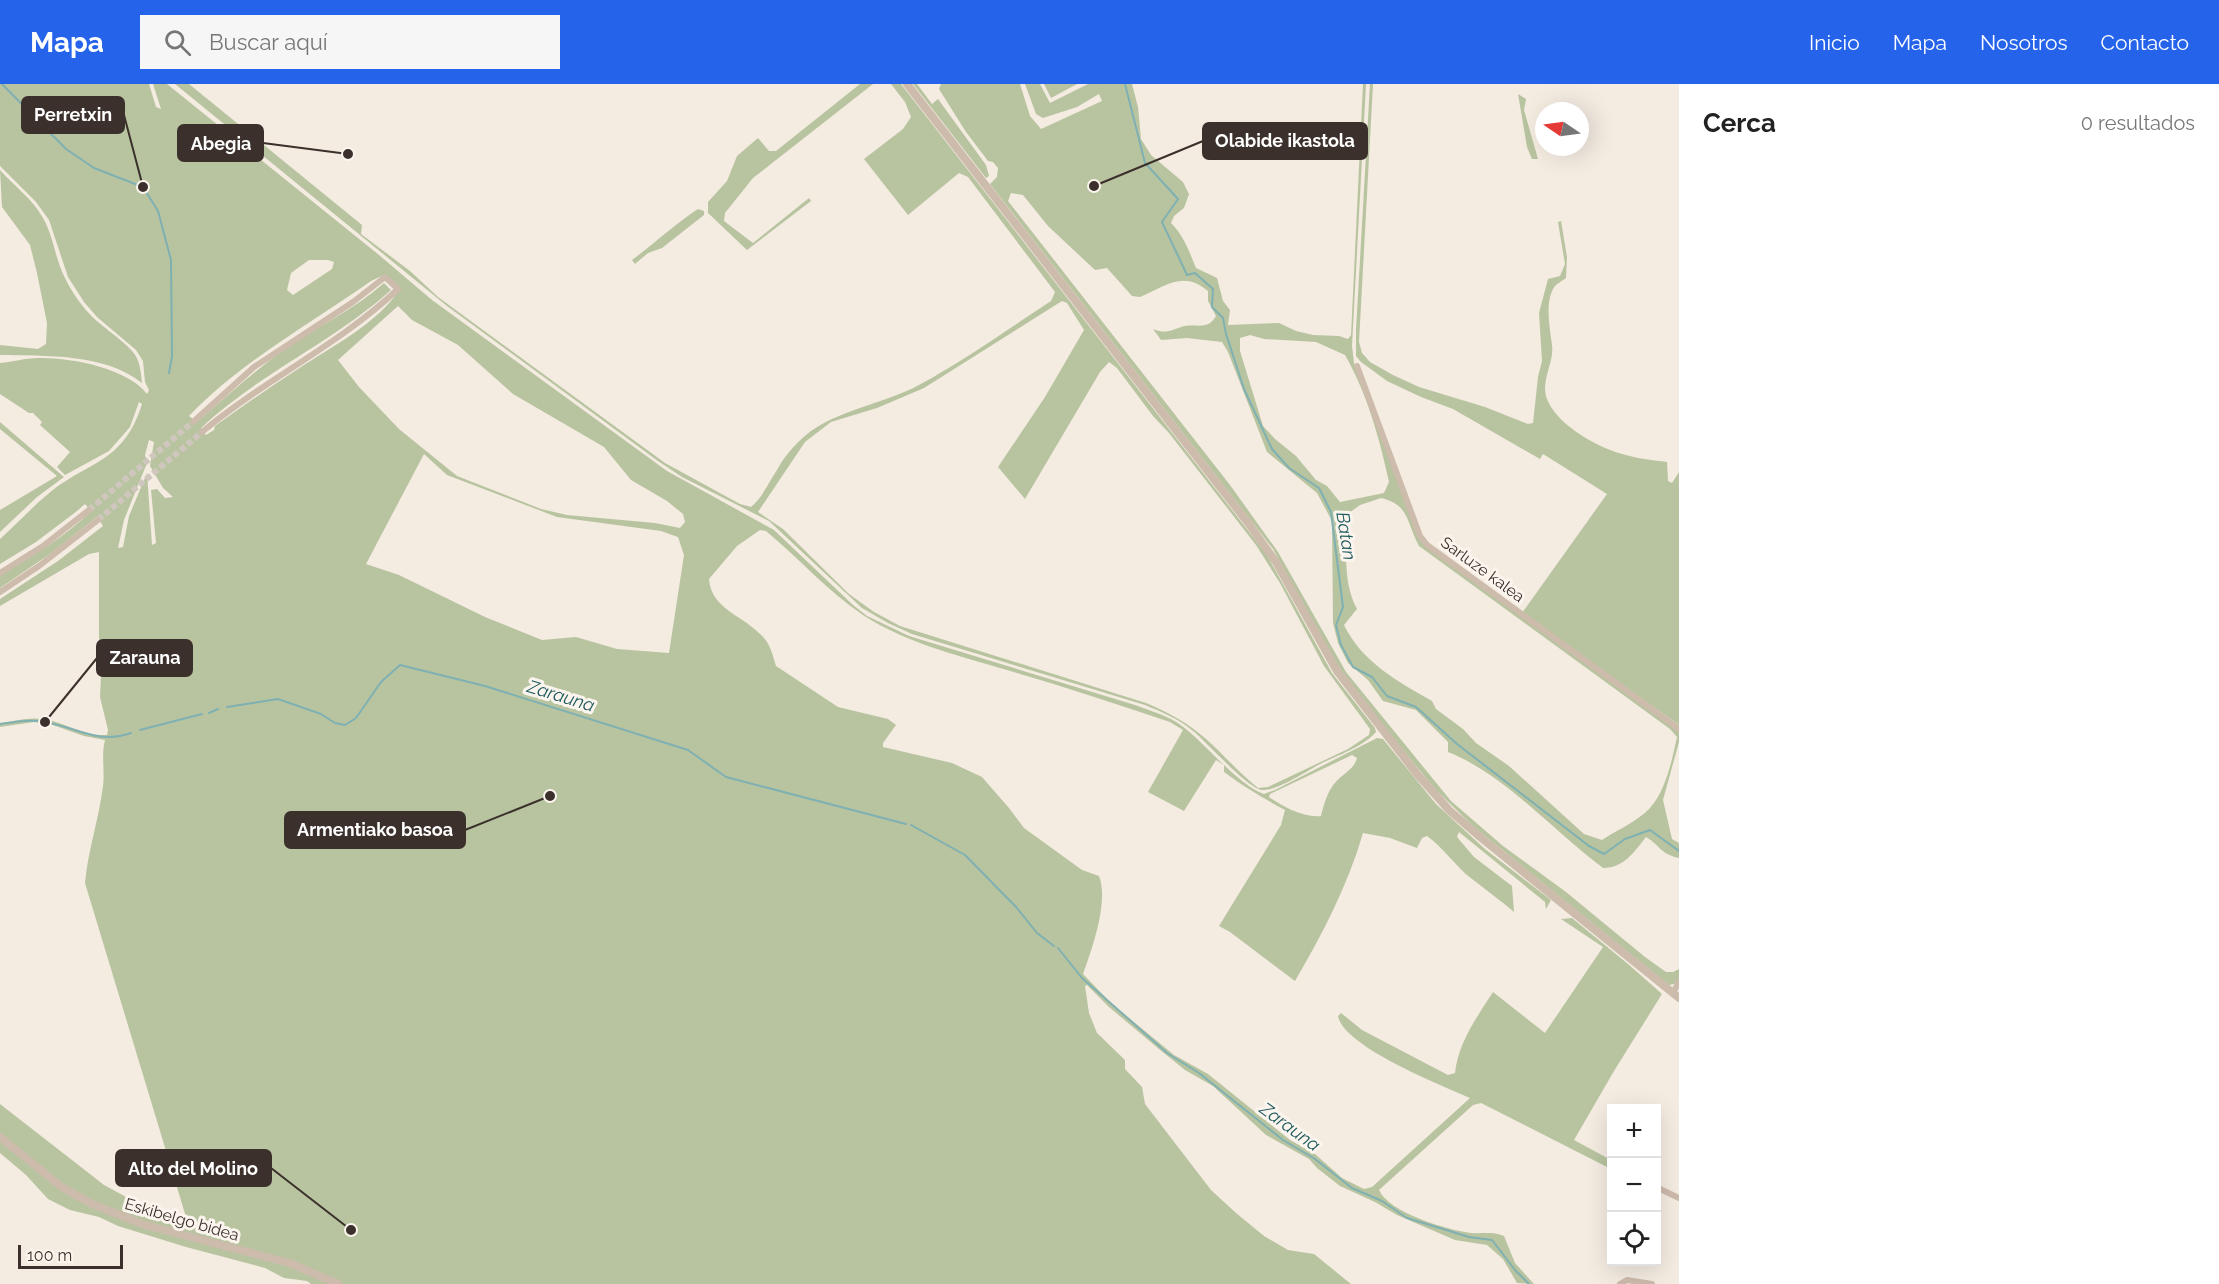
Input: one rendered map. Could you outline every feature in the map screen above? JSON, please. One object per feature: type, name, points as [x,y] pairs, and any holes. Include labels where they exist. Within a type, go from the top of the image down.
[{"type":"street","points":[[907,84],[1248,523],[1276,562],[1337,671],[1417,774],[1449,810],[1480,837],[1676,996],[1679,982]]},
{"type":"street","points":[[194,422],[254,367],[353,302],[385,277],[398,289],[349,329],[241,400],[202,432]]},
{"type":"street","name":"Sarluze kalea","points":[[1357,366],[1420,536],[1427,545],[1679,729]]},
{"type":"street","points":[[0,573],[44,546],[89,510]]},
{"type":"street","points":[[0,592],[98,520]]},
{"type":"street","name":"Eskibelgo bidea","points":[[0,1137],[63,1188],[92,1204],[153,1227],[290,1263],[338,1284]]},
{"type":"street","points":[[1661,1189],[1679,1198]]},
{"type":"street","points":[[1620,1284],[1628,1280],[1652,1284]]},
{"type":"green space","points":[[0,84],[149,84],[156,107],[161,109],[153,84],[167,84],[432,300],[667,471],[774,530],[867,616],[909,636],[1135,705],[1166,717],[1191,733],[1244,782],[1264,794],[1377,738],[1383,739],[1436,804],[1485,849],[1551,900],[1546,909],[1545,902],[1459,832],[1457,837],[1474,857],[1512,886],[1514,912],[1466,874],[1427,836],[1422,838],[1417,848],[1390,838],[1363,833],[1350,872],[1333,909],[1295,981],[1219,926],[1281,825],[1285,810],[1224,772],[1224,765],[1216,760],[1184,811],[1148,792],[1183,730],[1170,722],[938,649],[899,634],[863,615],[850,606],[766,531],[760,530],[737,546],[709,579],[711,589],[721,604],[763,636],[776,666],[838,707],[888,719],[896,725],[883,743],[883,747],[952,763],[982,777],[1024,828],[1082,870],[1099,876],[1102,886],[1101,911],[1095,939],[1083,974],[1112,1004],[1174,1055],[1208,1074],[1290,1140],[1315,1154],[1342,1178],[1364,1189],[1372,1187],[1470,1098],[1417,1075],[1375,1052],[1344,1028],[1338,1016],[1341,1013],[1362,1030],[1448,1075],[1455,1073],[1464,1041],[1493,992],[1545,1033],[1603,947],[1561,919],[1572,918],[1628,964],[1662,994],[1574,1140],[1607,1158],[1607,1167],[1481,1103],[1473,1105],[1379,1190],[1394,1206],[1420,1219],[1461,1231],[1504,1236],[1515,1263],[1534,1284],[1517,1283],[1503,1259],[1487,1245],[1455,1240],[1397,1215],[1340,1186],[1309,1159],[1266,1135],[1213,1086],[1185,1070],[1109,1007],[1087,985],[1085,986],[1089,1013],[1097,1033],[1125,1060],[1125,1069],[1142,1087],[1145,1104],[1211,1190],[1264,1236],[1288,1250],[1314,1254],[1351,1284],[311,1284],[307,1281],[284,1278],[265,1268],[118,1226],[99,1217],[70,1210],[48,1199],[26,1175],[0,1153],[0,1104],[104,1185],[176,1224],[184,1223],[186,1217],[85,883],[103,786],[105,740],[84,736],[50,724],[34,722],[0,727],[0,723],[37,719],[97,735],[107,735],[108,730],[100,697],[102,655],[99,638],[99,552],[89,554],[0,606],[0,599],[58,561],[103,526],[97,517],[50,554],[0,588],[0,575],[59,538],[91,511],[85,504],[36,542],[0,564],[0,539],[48,494],[115,450],[134,424],[142,404],[139,402],[130,427],[109,451],[65,475],[57,467],[70,452],[40,425],[42,422],[33,413],[29,413],[0,394],[0,363],[38,358],[81,362],[126,377],[147,394],[149,390],[145,382],[143,361],[136,350],[97,317],[68,277],[49,220],[36,202],[0,166]],"holes":[[[309,260],[334,262],[332,269],[293,295],[287,290],[291,273]],[[384,275],[399,290],[367,324],[256,397],[215,426],[214,430],[206,435],[201,428],[246,391],[368,309],[391,290],[384,283],[361,301],[275,356],[197,422],[189,416],[254,360],[371,281]],[[398,306],[412,320],[458,345],[513,394],[604,447],[631,480],[667,501],[683,514],[685,522],[680,528],[655,523],[567,515],[541,509],[457,476],[399,429],[359,387],[338,360]],[[149,440],[154,442],[150,466],[163,488],[173,497],[165,498],[157,489],[151,490],[156,543],[152,545],[147,473],[129,516],[123,547],[118,548],[124,520],[147,463],[145,455]],[[424,454],[447,475],[557,517],[661,531],[678,537],[684,555],[669,653],[617,649],[576,637],[542,640],[485,617],[399,575],[366,564]],[[1352,755],[1357,758],[1353,766],[1332,787],[1321,816],[1300,813],[1269,797],[1270,794]]]},
{"type":"green space","points":[[175,84],[189,84],[362,225],[361,234],[410,271],[438,297],[665,463],[740,504],[751,507],[790,451],[818,426],[919,385],[970,355],[1051,301],[1055,292],[968,177],[959,173],[908,215],[864,159],[903,129],[911,117],[905,102],[891,84],[901,84],[1267,555],[1332,673],[1376,732],[1357,746],[1292,780],[1262,790],[1255,787],[1247,782],[1188,727],[1158,710],[912,634],[888,623],[862,608],[769,521],[682,477],[658,461],[447,306]],"holes":[[[1062,301],[1067,303],[1084,330],[1045,397],[998,467],[1025,499],[1100,372],[1109,362],[1117,368],[1256,545],[1280,583],[1324,666],[1370,729],[1369,735],[1348,749],[1268,787],[1258,788],[1199,733],[1178,718],[1154,706],[900,626],[874,612],[849,594],[783,529],[758,512],[805,442],[831,422],[877,408],[924,388]]]},
{"type":"green space","points":[[860,84],[873,84],[753,178],[725,213],[724,221],[753,243],[809,198],[811,201],[747,250],[708,213],[708,202],[727,181],[737,156],[758,138],[769,151],[776,151]]},
{"type":"green space","points":[[913,84],[917,84],[932,104],[938,99],[986,165],[989,176],[986,178]]},
{"type":"green space","points":[[941,84],[1020,84],[1030,116],[1041,129],[1102,101],[1099,94],[1077,107],[1043,118],[1036,114],[1025,84],[1040,84],[1050,103],[1088,84],[1132,84],[1138,107],[1141,139],[1151,155],[1183,182],[1189,194],[1184,208],[1174,216],[1171,223],[1183,238],[1196,268],[1217,278],[1223,301],[1230,310],[1228,325],[1279,323],[1296,331],[1313,335],[1339,336],[1348,339],[1351,335],[1363,84],[1366,84],[1352,346],[1354,363],[1426,547],[1679,731],[1679,742],[1663,800],[1672,839],[1679,843],[1679,858],[1664,852],[1646,837],[1623,862],[1603,868],[1489,774],[1448,752],[1448,742],[1416,710],[1383,701],[1368,680],[1348,663],[1338,643],[1333,623],[1332,521],[1317,493],[1267,452],[1222,342],[1187,338],[1161,340],[1153,329],[1167,331],[1186,326],[1209,324],[1216,316],[1208,301],[1208,291],[1199,285],[1182,281],[1166,285],[1140,297],[1132,296],[1107,268],[1095,270],[1048,226],[1023,195],[1011,193],[1008,201],[1230,485],[1278,552],[1346,672],[1451,801],[1503,846],[1566,892],[1645,957],[1666,972],[1679,969],[1679,979],[1674,984],[1669,985],[1475,828],[1437,791],[1416,766],[1352,687],[1330,653],[1273,549],[990,184],[997,177],[998,168],[993,162],[988,161],[966,132],[939,89]],"holes":[[[1250,335],[1264,339],[1316,342],[1345,355],[1360,385],[1377,433],[1389,482],[1384,493],[1340,502],[1327,486],[1316,480],[1296,456],[1263,426],[1240,351],[1240,338]],[[1381,498],[1390,501],[1402,510],[1419,546],[1670,729],[1677,737],[1664,784],[1656,801],[1645,813],[1602,840],[1584,834],[1509,766],[1476,743],[1463,729],[1436,709],[1432,701],[1394,678],[1360,650],[1344,625],[1357,609],[1347,575],[1346,550],[1349,513],[1360,505]]]},
{"type":"green space","points":[[1044,84],[1077,84],[1051,98]]},
{"type":"green space","points":[[1370,84],[1373,84],[1359,342],[1362,353],[1370,362],[1419,387],[1485,407],[1528,424],[1533,423],[1542,361],[1539,313],[1548,279],[1560,276],[1565,264],[1558,222],[1561,221],[1567,257],[1566,278],[1555,286],[1550,299],[1552,351],[1545,383],[1548,400],[1554,412],[1564,422],[1589,440],[1615,452],[1667,462],[1668,481],[1672,483],[1679,472],[1679,725],[1522,613],[1607,494],[1543,454],[1540,459],[1453,409],[1387,381],[1356,356]]},
{"type":"green space","points":[[1518,94],[1526,99],[1524,110],[1535,156],[1538,159],[1532,159],[1527,147]]},
{"type":"green space","points":[[0,170],[39,211],[50,233],[62,271],[80,302],[135,355],[140,367],[142,383],[127,373],[92,361],[55,356],[0,355],[0,345],[38,349],[46,344],[47,323],[30,245],[2,207]]},
{"type":"green space","points":[[698,209],[704,211],[704,215],[662,248],[648,253],[635,264],[632,260]]},
{"type":"green space","points":[[0,422],[64,477],[37,497],[0,532],[0,510],[57,476],[0,429]]},
{"type":"waterway","points":[[2,84],[66,149],[94,168],[143,187],[158,211],[171,260],[172,356],[169,373]]},
{"type":"waterway","name":"Batan","points":[[1125,84],[1145,163],[1178,199],[1162,222],[1187,275],[1195,273],[1213,289],[1212,307],[1223,318],[1244,389],[1272,449],[1289,468],[1319,488],[1331,512],[1343,607],[1336,625],[1341,645],[1353,667],[1372,677],[1387,696],[1416,707],[1457,744],[1589,846],[1604,854],[1625,839],[1650,830],[1679,851]]},
{"type":"waterway","name":"Zarauna","points":[[227,707],[278,699],[345,725],[356,718],[381,682],[400,665],[485,686],[688,750],[726,777],[906,824]]},
{"type":"waterway","name":"Zarauna","points":[[209,713],[218,709]]},
{"type":"waterway","name":"Zarauna","points":[[140,730],[202,714]]},
{"type":"waterway","name":"Zarauna","points":[[0,724],[37,721],[107,737],[131,733]]},
{"type":"waterway","name":"Zarauna","points":[[911,825],[965,855],[1017,908],[1037,933],[1054,946]]},
{"type":"waterway","name":"Zarauna","points":[[1058,948],[1082,978],[1167,1053],[1199,1073],[1283,1140],[1315,1159],[1352,1188],[1382,1201],[1407,1218],[1469,1237],[1492,1240],[1529,1284]]},
{"type":"tunnel","points":[[89,510],[193,422]]},
{"type":"tunnel","points":[[98,520],[202,432]]},
{"type":"place","name":"Abegia","points":[[348,154]]},
{"type":"place","name":"Olabide ikastola","points":[[1094,186]]},
{"type":"place","name":"Perretxin","points":[[143,187]]},
{"type":"place","name":"Zarauna","points":[[45,722]]},
{"type":"place","name":"Armentiako basoa","points":[[550,796]]},
{"type":"place","name":"Alto del Molino","points":[[351,1230]]}]
